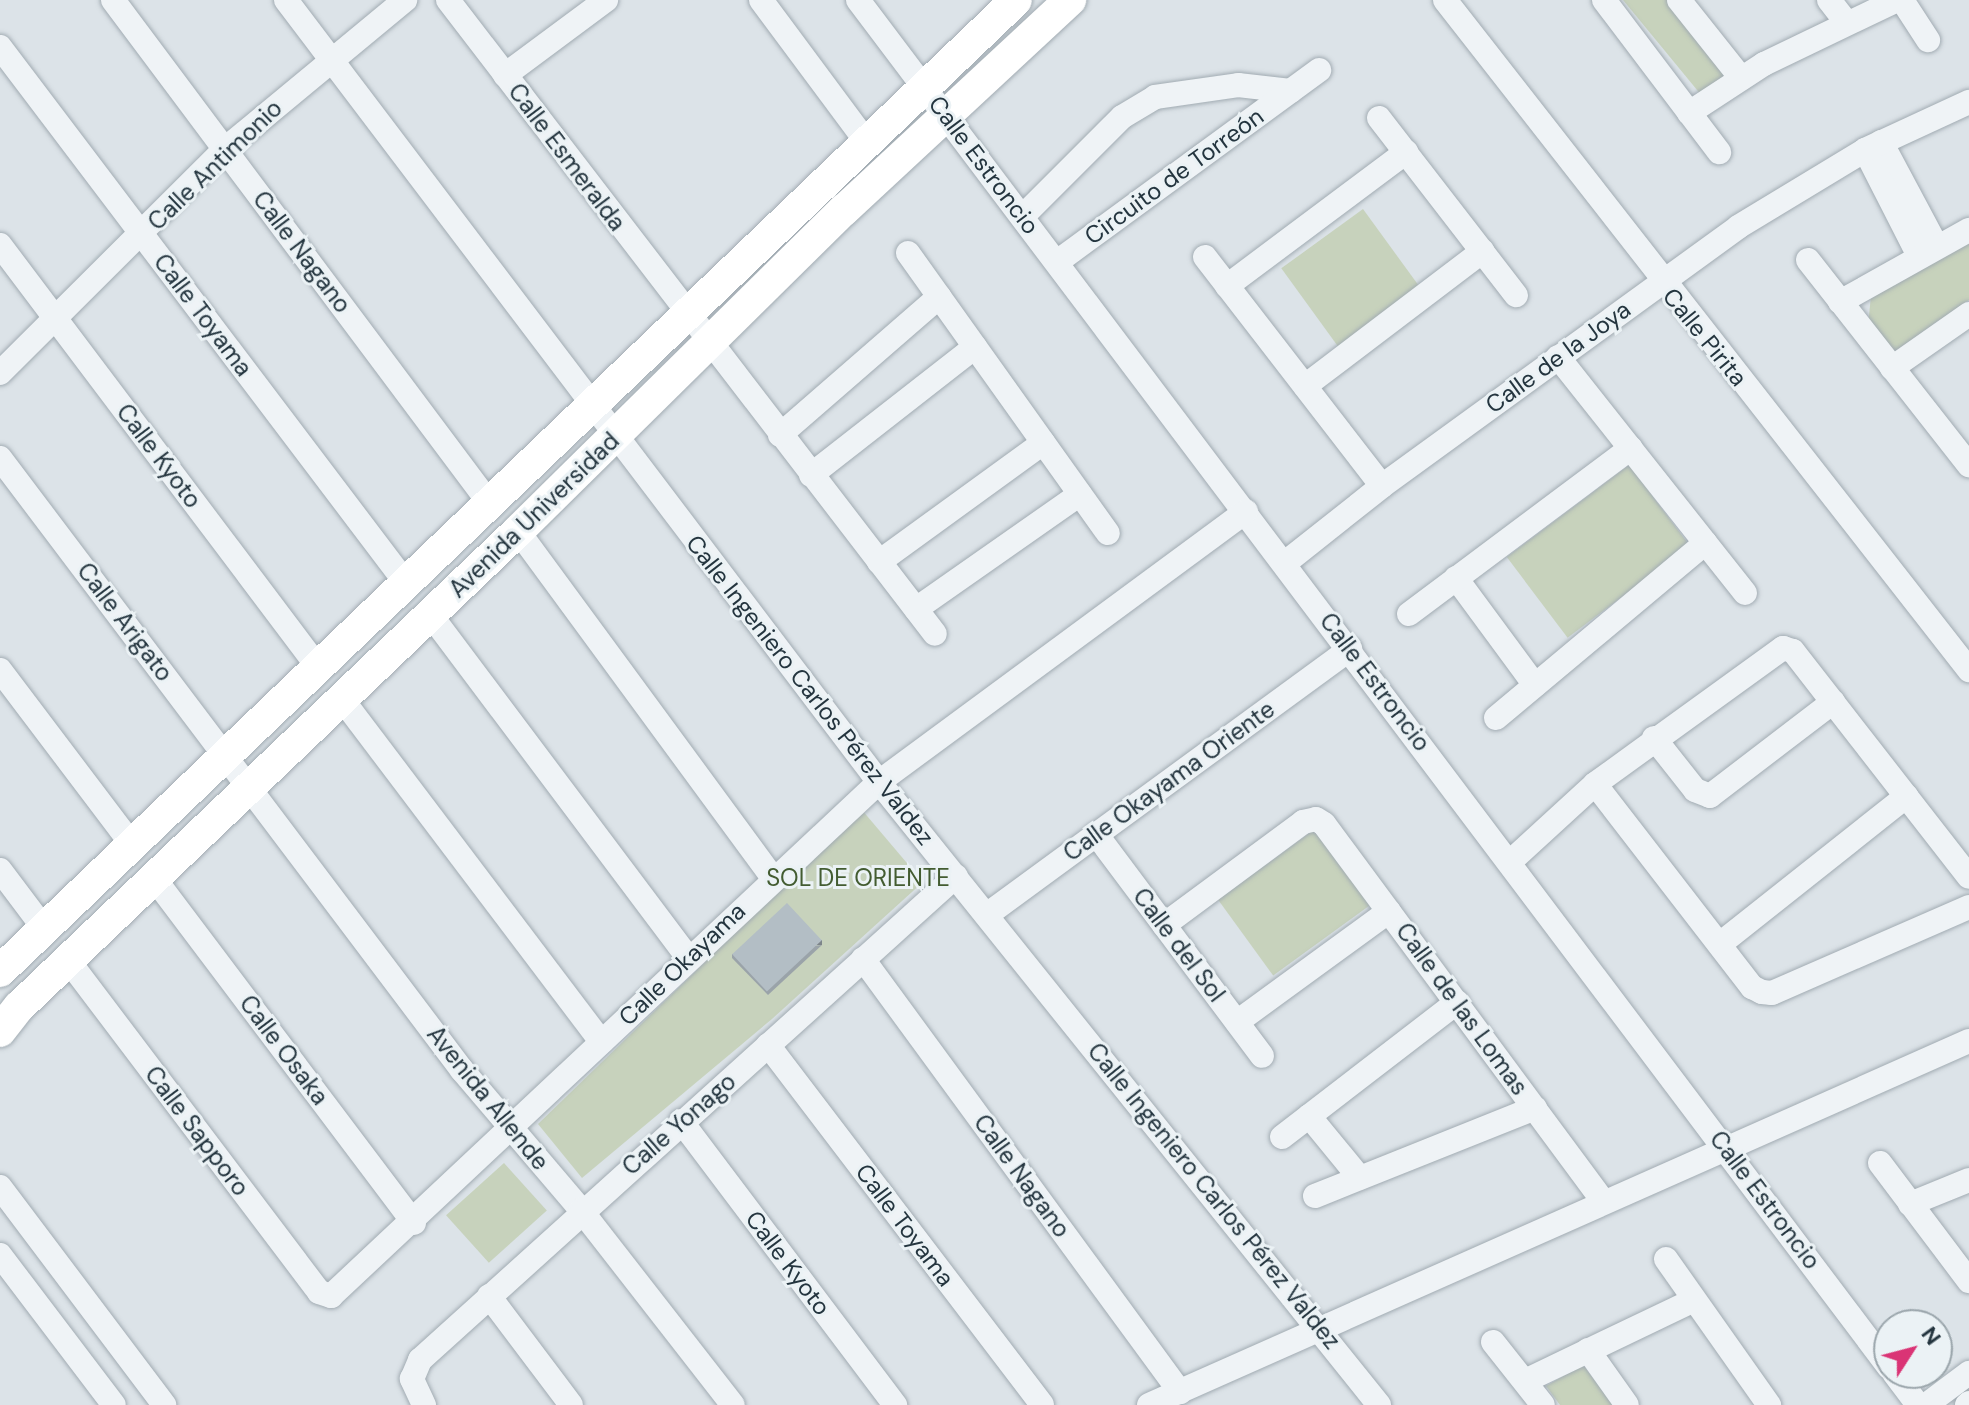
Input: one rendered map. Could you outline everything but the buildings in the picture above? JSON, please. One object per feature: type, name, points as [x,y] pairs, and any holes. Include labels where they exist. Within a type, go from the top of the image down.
[{"type":"main road","name":"Avenida Universidad","points":[[0,1031],[68,960],[518,531],[708,342],[1070,0]]},
{"type":"main road","name":"Avenida Universidad","points":[[0,971],[46,931],[865,140],[924,87],[1006,3]]},
{"type":"street","name":"Calle Nagano","points":[[113,0],[490,504]]},
{"type":"street","name":"Calle Ingeniero Carlos Pérez Valdez","points":[[286,0],[879,782],[1379,1405]]},
{"type":"street","name":"Calle Antimonio","points":[[0,373],[225,149],[405,0]]},
{"type":"street","name":"Calle Esmeralda","points":[[448,0],[686,314],[935,634]]},
{"type":"street","points":[[505,75],[606,0]]},
{"type":"street","points":[[761,0],[865,140]]},
{"type":"street","name":"Calle Estroncio","points":[[858,0],[1511,861],[1873,1346]]},
{"type":"street","name":"Calle Pirita","points":[[1445,0],[1660,281],[1969,670]]},
{"type":"street","points":[[1604,0],[1719,152]]},
{"type":"street","points":[[1679,0],[1741,78]]},
{"type":"street","points":[[1829,0],[1847,23]]},
{"type":"street","points":[[1689,113],[1741,78],[1847,23],[1900,0],[1928,40]]},
{"type":"street","name":"Calle Toyama","points":[[0,47],[406,583]]},
{"type":"street","name":"Circuito de Torreón","points":[[1057,262],[1319,70]]},
{"type":"street","name":"Circuito de Torreón","points":[[1023,216],[1122,117],[1155,97],[1238,85],[1291,91]]},
{"type":"street","name":"Calle de la Joya","points":[[1285,563],[1382,486],[1660,281],[1873,146],[1969,102]]},
{"type":"street","points":[[1379,118],[1516,295]]},
{"type":"street","points":[[1873,146],[1927,250]]},
{"type":"street","points":[[1227,286],[1406,152]]},
{"type":"street","points":[[1840,302],[1927,250],[1969,230]]},
{"type":"street","name":"Calle Kyoto","points":[[0,245],[318,667]]},
{"type":"street","points":[[1305,386],[1483,251]]},
{"type":"street","points":[[908,253],[1108,533]]},
{"type":"street","points":[[1205,257],[1382,486]]},
{"type":"street","points":[[1808,260],[1968,461]]},
{"type":"street","points":[[780,435],[939,297]]},
{"type":"street","points":[[1892,368],[1969,314]]},
{"type":"street","points":[[811,475],[975,347]]},
{"type":"street","points":[[1558,357],[1745,593]]},
{"type":"street","points":[[879,562],[1043,443]]},
{"type":"street","points":[[1409,614],[1631,448]]},
{"type":"street","name":"Calle Arigato","points":[[0,458],[249,787]]},
{"type":"street","points":[[916,609],[1080,494]]},
{"type":"street","name":"Calle Okayama","points":[[331,1296],[414,1223],[772,877],[879,782],[1246,511]]},
{"type":"street","points":[[518,531],[772,877]]},
{"type":"street","points":[[1496,718],[1705,543]]},
{"type":"street","points":[[1456,578],[1535,685]]},
{"type":"street","points":[[430,614],[688,957]]},
{"type":"street","points":[[1511,861],[1595,784],[1654,738],[1783,648],[1793,651],[1969,877]]},
{"type":"street","name":"Calle Okayama Oriente","points":[[988,914],[1350,649]]},
{"type":"street","points":[[0,670],[133,846]]},
{"type":"street","points":[[342,699],[601,1042]]},
{"type":"street","points":[[1654,738],[1695,790],[1710,796],[1833,702]]},
{"type":"street","points":[[1595,784],[1752,987],[1772,993],[1969,907]]},
{"type":"street","name":"Avenida Allende","points":[[249,787],[511,1129],[581,1210],[733,1405]]},
{"type":"street","points":[[1720,944],[1907,796]]},
{"type":"street","name":"Calle de las Lomas","points":[[1164,925],[1303,822],[1316,819],[1389,911],[1604,1202]]},
{"type":"street","name":"Calle del Sol","points":[[1096,834],[1262,1056]]},
{"type":"street","points":[[0,870],[46,931]]},
{"type":"street","name":"Calle Yonago","points":[[424,1405],[412,1379],[420,1360],[581,1210],[956,876]]},
{"type":"street","name":"Calle Osaka","points":[[154,878],[414,1223]]},
{"type":"street","points":[[1237,1022],[1389,911]]},
{"type":"street","name":"Calle Nagano","points":[[863,959],[1180,1392]]},
{"type":"street","name":"Calle Sapporo","points":[[68,960],[319,1292],[331,1296]]},
{"type":"street","points":[[1282,1137],[1457,1002]]},
{"type":"street","points":[[1149,1405],[1322,1332],[1604,1202],[1969,1041]]},
{"type":"street","name":"Calle Toyama","points":[[768,1045],[1042,1405]]},
{"type":"street","points":[[1315,1196],[1535,1108]]},
{"type":"street","points":[[1309,1116],[1360,1178]]},
{"type":"street","name":"Calle Kyoto","points":[[681,1121],[895,1405]]},
{"type":"street","points":[[1880,1163],[1969,1281]]},
{"type":"street","points":[[1910,1204],[1969,1180]]},
{"type":"street","points":[[0,1187],[164,1405]]},
{"type":"street","points":[[0,1255],[114,1405]]},
{"type":"street","points":[[1666,1259],[1769,1405]]},
{"type":"street","points":[[489,1296],[571,1405]]},
{"type":"street","points":[[1525,1381],[1694,1300]]},
{"type":"street","points":[[1493,1342],[1543,1405]]},
{"type":"street","points":[[1588,1350],[1627,1405]]},
{"type":"street","points":[[1926,1405],[1969,1373]]},
{"type":"green space","points":[[1623,0],[1670,0],[1726,74],[1702,96]]},
{"type":"green space","points":[[1363,209],[1426,296],[1345,356],[1281,268]]},
{"type":"green space","points":[[1969,243],[1969,300],[1894,352],[1868,325],[1871,296]]},
{"type":"green space","points":[[1629,465],[1690,546],[1568,638],[1507,557]]},
{"type":"green space","name":"SOL DE ORIENTE","points":[[862,810],[923,882],[772,1019],[582,1178],[538,1124]]},
{"type":"green space","points":[[1315,829],[1370,905],[1273,976],[1218,900]]},
{"type":"green space","points":[[504,1163],[547,1211],[489,1263],[446,1215]]},
{"type":"green space","points":[[1583,1365],[1613,1405],[1560,1405],[1546,1386]]}]
